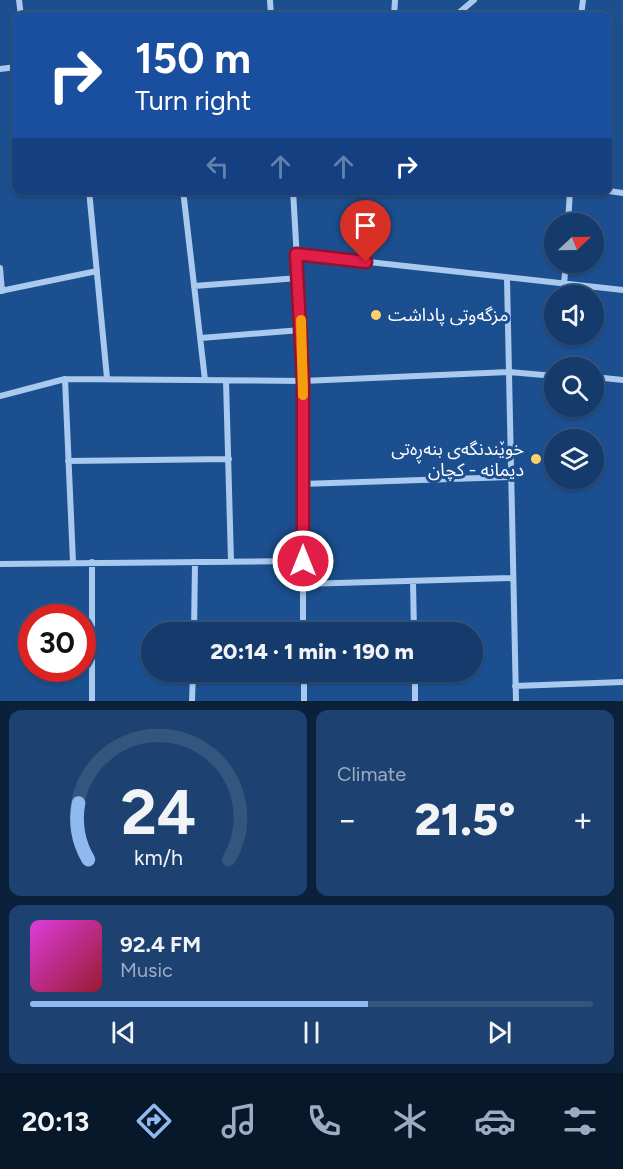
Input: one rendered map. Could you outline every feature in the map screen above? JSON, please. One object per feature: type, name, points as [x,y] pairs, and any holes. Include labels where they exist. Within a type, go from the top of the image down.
[{"type":"street","points":[[460,12],[474,0]]},
{"type":"street","points":[[89,195],[107,378]]},
{"type":"street","points":[[184,195],[205,380]]},
{"type":"street","points":[[293,195],[303,381],[303,622]]},
{"type":"street","points":[[569,213],[570,195]]},
{"type":"street","points":[[296,254],[623,290]]},
{"type":"street","points":[[0,268],[1,291],[97,271]]},
{"type":"street","points":[[564,284],[565,273]]},
{"type":"street","points":[[194,286],[298,279]]},
{"type":"street","points":[[507,279],[516,701]]},
{"type":"street","points":[[201,338],[301,330]]},
{"type":"street","points":[[0,396],[66,380],[107,378],[303,381],[509,372],[544,375]]},
{"type":"street","points":[[604,378],[623,380]]},
{"type":"street","points":[[66,380],[73,562]]},
{"type":"street","points":[[226,381],[231,561]]},
{"type":"street","points":[[68,461],[229,459]]},
{"type":"street","points":[[302,484],[511,477]]},
{"type":"street","points":[[0,564],[303,561]]},
{"type":"street","points":[[92,562],[92,701]]},
{"type":"street","points":[[194,622],[195,562]]},
{"type":"street","points":[[303,584],[513,578]]},
{"type":"street","points":[[414,581],[414,622]]},
{"type":"street","points":[[192,701],[193,682]]},
{"type":"street","points":[[304,682],[304,701]]},
{"type":"street","points":[[415,682],[415,701]]},
{"type":"street","points":[[515,686],[623,682]]},
{"type":"slow traffic","points":[[301,320],[303,395]]},
{"type":"place","name":"مزگەوتی پاداشت","points":[[376,315]]},
{"type":"place","name":"خوێندنگەی بنەڕەتی دیمانە - کچان","points":[[536,459]]},
{"type":"route","points":[[303,561],[303,381],[296,254],[366,262]]}]
